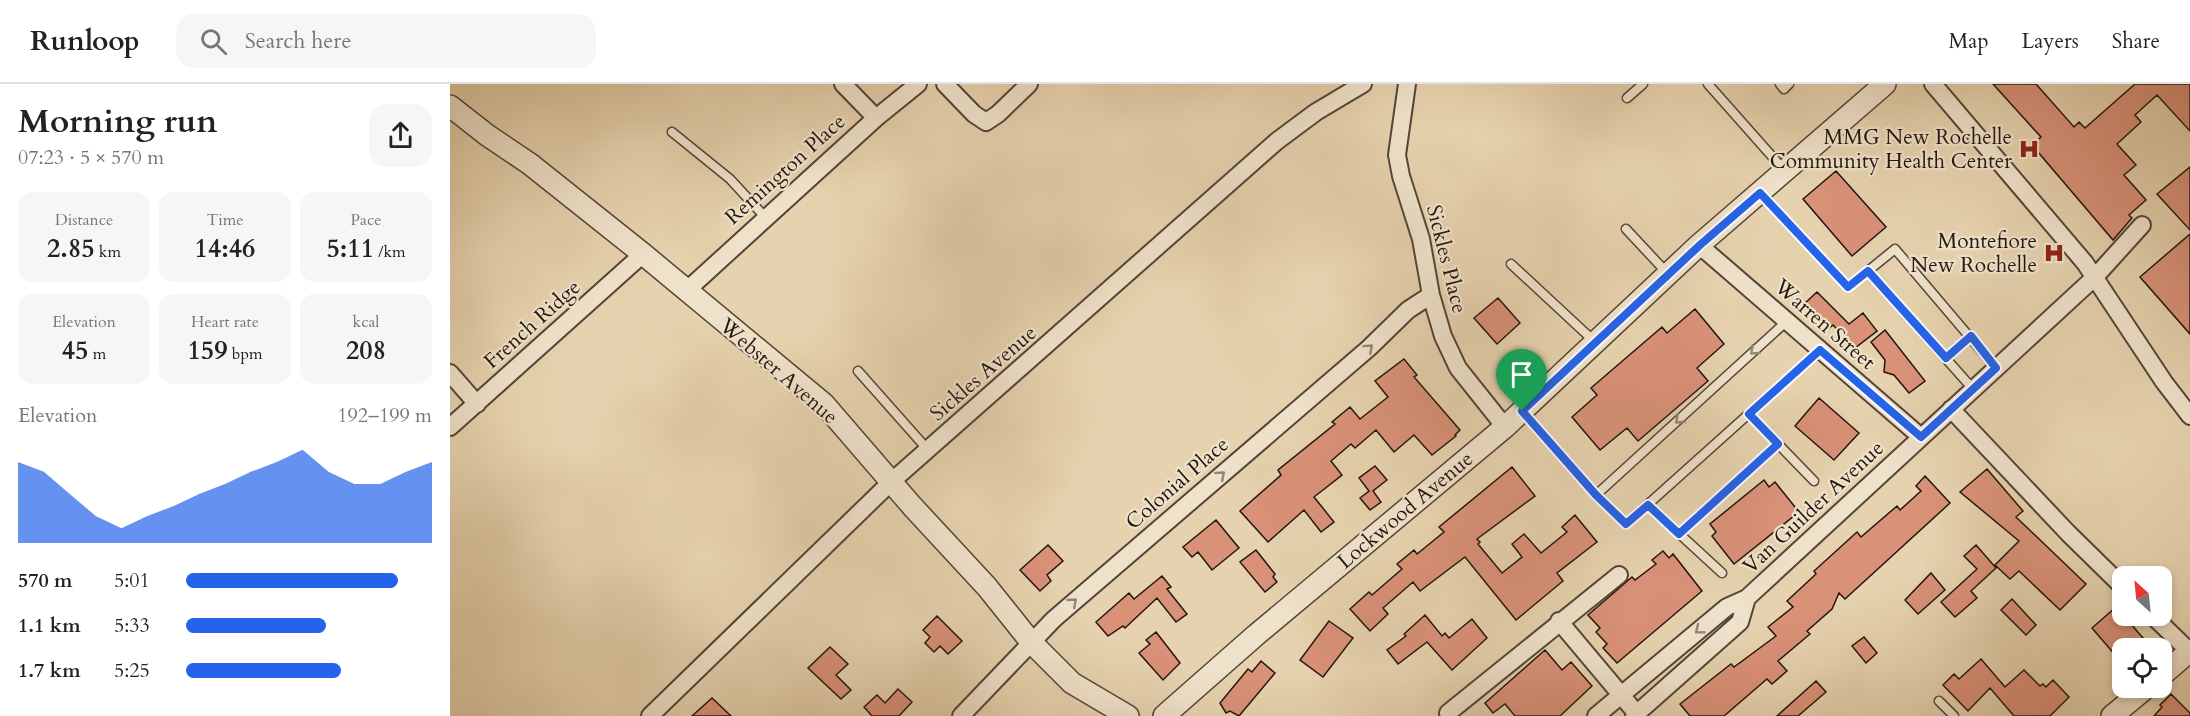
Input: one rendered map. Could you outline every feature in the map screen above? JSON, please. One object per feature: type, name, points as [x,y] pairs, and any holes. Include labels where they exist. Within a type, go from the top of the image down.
[{"type":"street","points":[[843,84],[876,118]]},
{"type":"street","name":"Remington Place","points":[[686,291],[765,217],[876,118],[918,84]]},
{"type":"street","points":[[945,84],[974,114],[986,122],[998,114],[1029,84]]},
{"type":"street","name":"Sickles Avenue","points":[[650,716],[891,482],[929,451],[1277,141],[1316,112],[1363,84]]},
{"type":"street","name":"Sickles Place","points":[[1407,84],[1397,154],[1401,176],[1421,239],[1431,295],[1443,336],[1458,368],[1505,427]]},
{"type":"street","name":"Lockwood Avenue","points":[[1164,716],[1256,635],[1505,427],[1700,245],[1885,84]]},
{"type":"street","points":[[1934,84],[2085,263],[2190,416]]},
{"type":"street","name":"Webster Avenue","points":[[450,106],[530,164],[643,254],[824,404],[891,482],[987,587],[1031,642],[1072,683],[1128,716]]},
{"type":"street","name":"Van Guilder Avenue","points":[[1596,716],[1727,607],[1747,598],[2095,277],[2142,225]]},
{"type":"street","name":"Warren Street","points":[[1700,245],[1921,437]]},
{"type":"street","name":"French Ridge","points":[[450,427],[643,254]]},
{"type":"street","name":"Colonial Place","points":[[962,716],[1054,618],[1369,348],[1408,310],[1431,295]]},
{"type":"street","points":[[450,373],[477,404]]},
{"type":"street","points":[[1952,409],[2068,533],[2112,576]]},
{"type":"street","points":[[1448,713],[1559,621],[1619,575]]},
{"type":"street","name":"Van Guilder Avenue","points":[[1635,715],[1740,622],[1747,598]]},
{"type":"street","points":[[1559,621],[1635,715]]},
{"type":"street","points":[[2164,626],[2190,651],[2172,666]]},
{"type":"street","points":[[2112,716],[2134,698]]},
{"type":"lane","points":[[1627,98],[1643,84]]},
{"type":"lane","points":[[1708,84],[1785,171]]},
{"type":"lane","points":[[1780,84],[1784,89],[1789,84]]},
{"type":"lane","points":[[672,132],[730,179],[765,217]]},
{"type":"lane","points":[[1760,193],[1848,287],[1895,249],[1996,368]]},
{"type":"lane","points":[[1626,229],[1668,275]]},
{"type":"lane","points":[[1511,264],[1595,342]]},
{"type":"lane","points":[[1868,271],[1973,389]]},
{"type":"lane","points":[[1596,495],[1787,321]]},
{"type":"lane","points":[[1946,358],[1971,336]]},
{"type":"lane","points":[[1522,411],[1596,495],[1626,524],[1820,350]]},
{"type":"lane","points":[[858,371],[929,451]]},
{"type":"lane","points":[[1749,414],[1814,481]]},
{"type":"lane","points":[[1679,534],[1778,444]]},
{"type":"lane","points":[[1648,505],[1722,573]]},
{"type":"lane","points":[[1939,701],[1954,716]]},
{"type":"building","points":[[1993,84],[2036,84],[2074,127],[2079,122],[2085,128],[2135,84],[2190,84],[2190,131],[2157,95],[2135,115],[2141,122],[2117,144],[2136,165],[2124,175],[2146,200],[2129,215],[2132,218],[2113,240],[2032,145],[2041,137]]},
{"type":"building","points":[[2190,167],[2190,230],[2157,194]]},
{"type":"building","points":[[1836,171],[1886,227],[1852,256],[1803,199]]},
{"type":"building","points":[[2190,234],[2190,334],[2140,277]]},
{"type":"building","points":[[1817,292],[1849,324],[1863,313],[1877,331],[1855,348],[1833,325],[1827,330],[1803,305]]},
{"type":"building","points":[[1498,298],[1520,323],[1497,344],[1474,318]]},
{"type":"building","points":[[1695,309],[1724,344],[1697,368],[1708,381],[1638,441],[1627,428],[1600,450],[1572,417],[1597,395],[1591,388],[1662,327],[1667,333]]},
{"type":"building","points":[[1885,330],[1925,381],[1909,393],[1894,375],[1884,372],[1885,360],[1871,342]]},
{"type":"building","points":[[1404,359],[1417,375],[1414,377],[1460,430],[1456,436],[1432,455],[1414,435],[1394,452],[1376,430],[1355,448],[1351,444],[1331,461],[1342,475],[1314,497],[1334,522],[1321,532],[1304,510],[1268,542],[1240,511],[1281,475],[1278,470],[1335,424],[1332,422],[1350,407],[1360,419],[1388,397],[1375,381]]},
{"type":"building","points":[[1819,398],[1859,433],[1834,460],[1795,426]]},
{"type":"building","points":[[1375,466],[1387,480],[1373,491],[1381,502],[1370,510],[1360,498],[1369,491],[1359,478]]},
{"type":"building","points":[[1512,467],[1535,496],[1477,539],[1480,542],[1478,544],[1502,573],[1522,557],[1512,544],[1524,534],[1541,553],[1567,532],[1562,527],[1575,515],[1597,542],[1557,573],[1563,581],[1516,620],[1465,557],[1420,591],[1413,582],[1383,608],[1388,614],[1370,631],[1350,609],[1369,592],[1372,595],[1402,569],[1397,564],[1414,550],[1417,554],[1444,532],[1439,527]]},
{"type":"building","points":[[1987,469],[2023,511],[2016,517],[2086,584],[2060,610],[2019,571],[2010,579],[1995,565],[2019,541],[1960,492]]},
{"type":"building","points":[[1925,476],[1950,503],[1845,599],[1839,593],[1832,609],[1807,631],[1810,634],[1778,661],[1787,671],[1772,684],[1767,679],[1724,716],[1690,716],[1680,704],[1731,664],[1734,667],[1776,636],[1768,627],[1793,607],[1787,601],[1816,574],[1814,571],[1857,532],[1861,537],[1897,506],[1900,510],[1921,491],[1916,486]]},
{"type":"building","points":[[1764,480],[1769,487],[1775,482],[1799,512],[1734,564],[1712,536],[1716,532],[1710,524]]},
{"type":"building","points":[[1216,520],[1239,548],[1212,570],[1198,552],[1192,557],[1183,547]]},
{"type":"building","points":[[1048,545],[1063,561],[1047,575],[1051,581],[1040,591],[1020,570]]},
{"type":"building","points":[[1976,545],[1996,568],[1971,591],[1977,598],[1955,617],[1941,602],[1977,569],[1964,556]]},
{"type":"building","points":[[1256,550],[1275,574],[1273,577],[1277,582],[1265,592],[1240,562]]},
{"type":"building","points":[[1663,551],[1669,558],[1673,554],[1702,591],[1617,663],[1603,648],[1607,644],[1596,632],[1600,628],[1588,615],[1632,577],[1635,580],[1656,564],[1652,560]]},
{"type":"building","points":[[1931,573],[1945,590],[1918,614],[1905,600]]},
{"type":"building","points":[[1162,576],[1171,587],[1167,589],[1187,614],[1176,622],[1157,598],[1125,628],[1123,626],[1108,636],[1096,622],[1129,593],[1134,599]]},
{"type":"building","points":[[2012,599],[2036,625],[2026,635],[2001,610]]},
{"type":"building","points":[[2112,610],[2112,626],[2133,626],[2143,638],[2112,638],[2112,651],[2092,628]]},
{"type":"building","points":[[1425,615],[1442,636],[1445,633],[1449,638],[1472,619],[1487,638],[1452,670],[1427,642],[1398,664],[1387,650],[1406,636],[1404,634]]},
{"type":"building","points":[[937,616],[962,641],[948,654],[940,646],[934,652],[925,643],[930,637],[923,630]]},
{"type":"building","points":[[1329,621],[1353,638],[1323,677],[1300,660]]},
{"type":"building","points":[[1156,632],[1180,663],[1163,680],[1139,653],[1150,644],[1146,640]]},
{"type":"building","points":[[1864,637],[1877,653],[1866,663],[1852,646]]},
{"type":"building","points":[[830,647],[848,664],[836,675],[851,690],[841,699],[808,668]]},
{"type":"building","points":[[1545,650],[1562,670],[1571,662],[1592,686],[1560,716],[1515,716],[1505,704],[1493,713],[1485,703]]},
{"type":"building","points":[[1981,659],[2005,687],[2024,670],[2040,686],[2043,684],[2046,687],[2053,680],[2069,697],[2050,716],[2014,716],[1990,688],[1968,711],[1943,685],[1954,674],[1959,679]]},
{"type":"building","points":[[1261,661],[1275,673],[1239,716],[1230,711],[1226,713],[1220,703],[1248,669],[1252,672]]},
{"type":"building","points":[[1816,681],[1826,692],[1798,716],[1777,716]]},
{"type":"building","points":[[898,689],[912,702],[899,716],[872,716],[864,707],[877,695],[885,703]]},
{"type":"building","points":[[2172,695],[2190,713],[2190,716],[2154,716],[2162,707],[2160,705],[2167,698],[2172,698]]},
{"type":"building","points":[[712,698],[731,716],[692,716]]},
{"type":"place","name":"MMG New Rochelle Community Health Center","points":[[2029,149]]},
{"type":"place","name":"Montefiore New Rochelle","points":[[2054,253]]},
{"type":"route","points":[[1760,193],[1848,287],[1868,271],[1946,358],[1971,336],[1978,348],[1996,368],[1921,437],[1820,350],[1749,414],[1778,444],[1679,534],[1648,505],[1626,524],[1538,432],[1522,411],[1700,245],[1760,193]]}]
